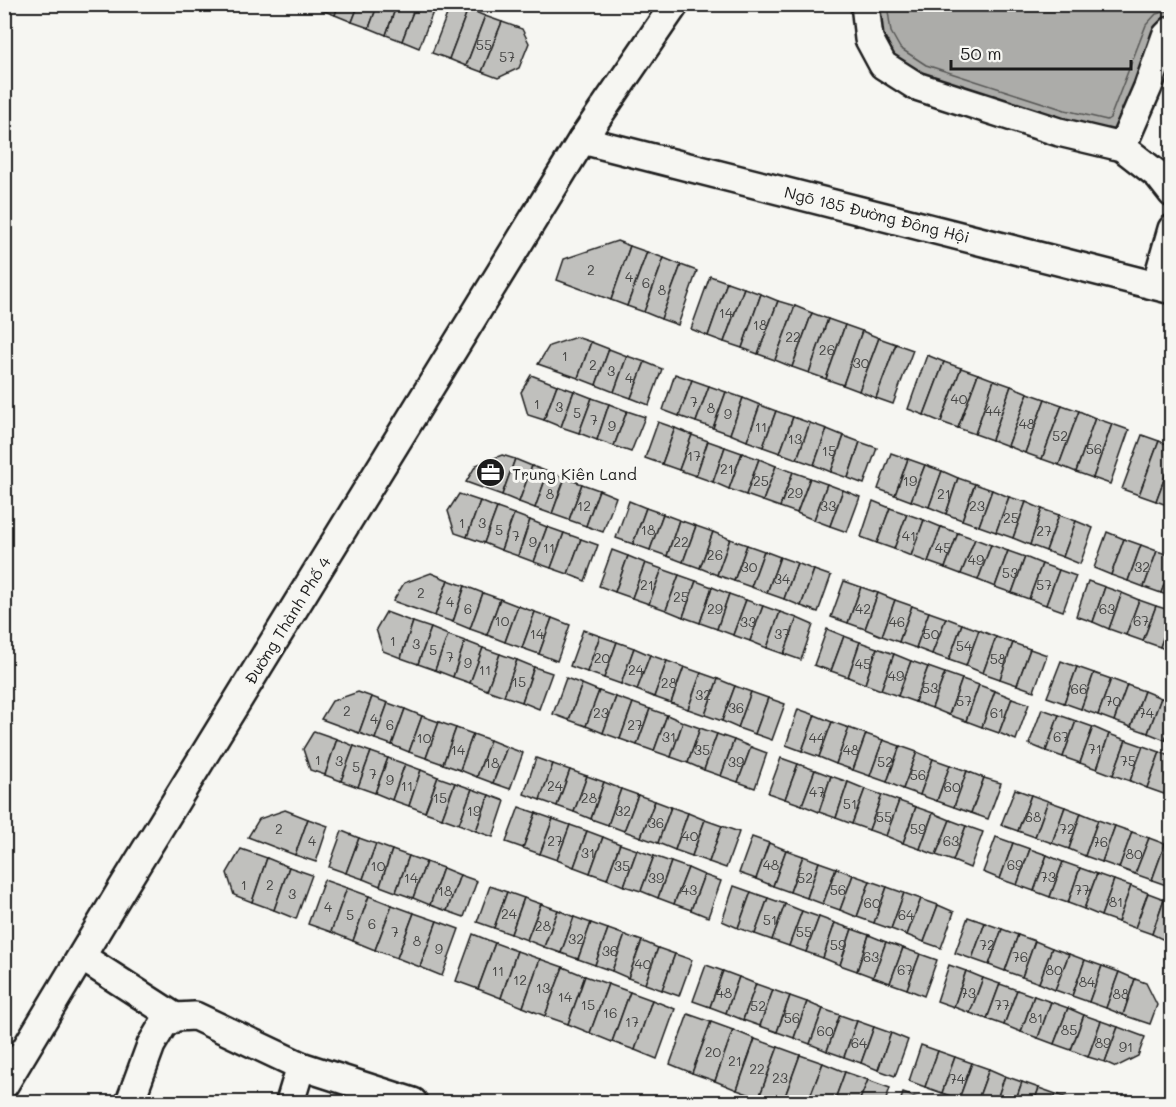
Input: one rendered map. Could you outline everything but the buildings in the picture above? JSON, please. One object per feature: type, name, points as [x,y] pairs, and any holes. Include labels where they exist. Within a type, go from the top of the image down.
[{"type":"street","name":"Đường Thành Phố 4","points":[[4,1085],[123,887],[577,149],[675,4]]},
{"type":"street","points":[[865,4],[869,39],[883,65],[916,86],[1059,132],[1122,147],[1158,175],[1172,193]]},
{"type":"street","points":[[1122,147],[1148,87],[1166,36],[1172,30]]},
{"type":"street","name":"Ngõ 185 Đường Đông Hội","points":[[577,149],[1164,288]]},
{"type":"street","points":[[1164,288],[1172,229]]},
{"type":"street","points":[[82,957],[175,1017]]},
{"type":"street","points":[[129,1102],[151,1045],[163,1025],[175,1017],[195,1016],[301,1066],[413,1102]]},
{"type":"street","points":[[291,1102],[301,1066]]},
{"type":"water","points":[[865,4],[1171,5],[1171,30],[1122,147],[883,65]]},
{"type":"place","name":"Trung Kiên Land","points":[[491,473]]}]
